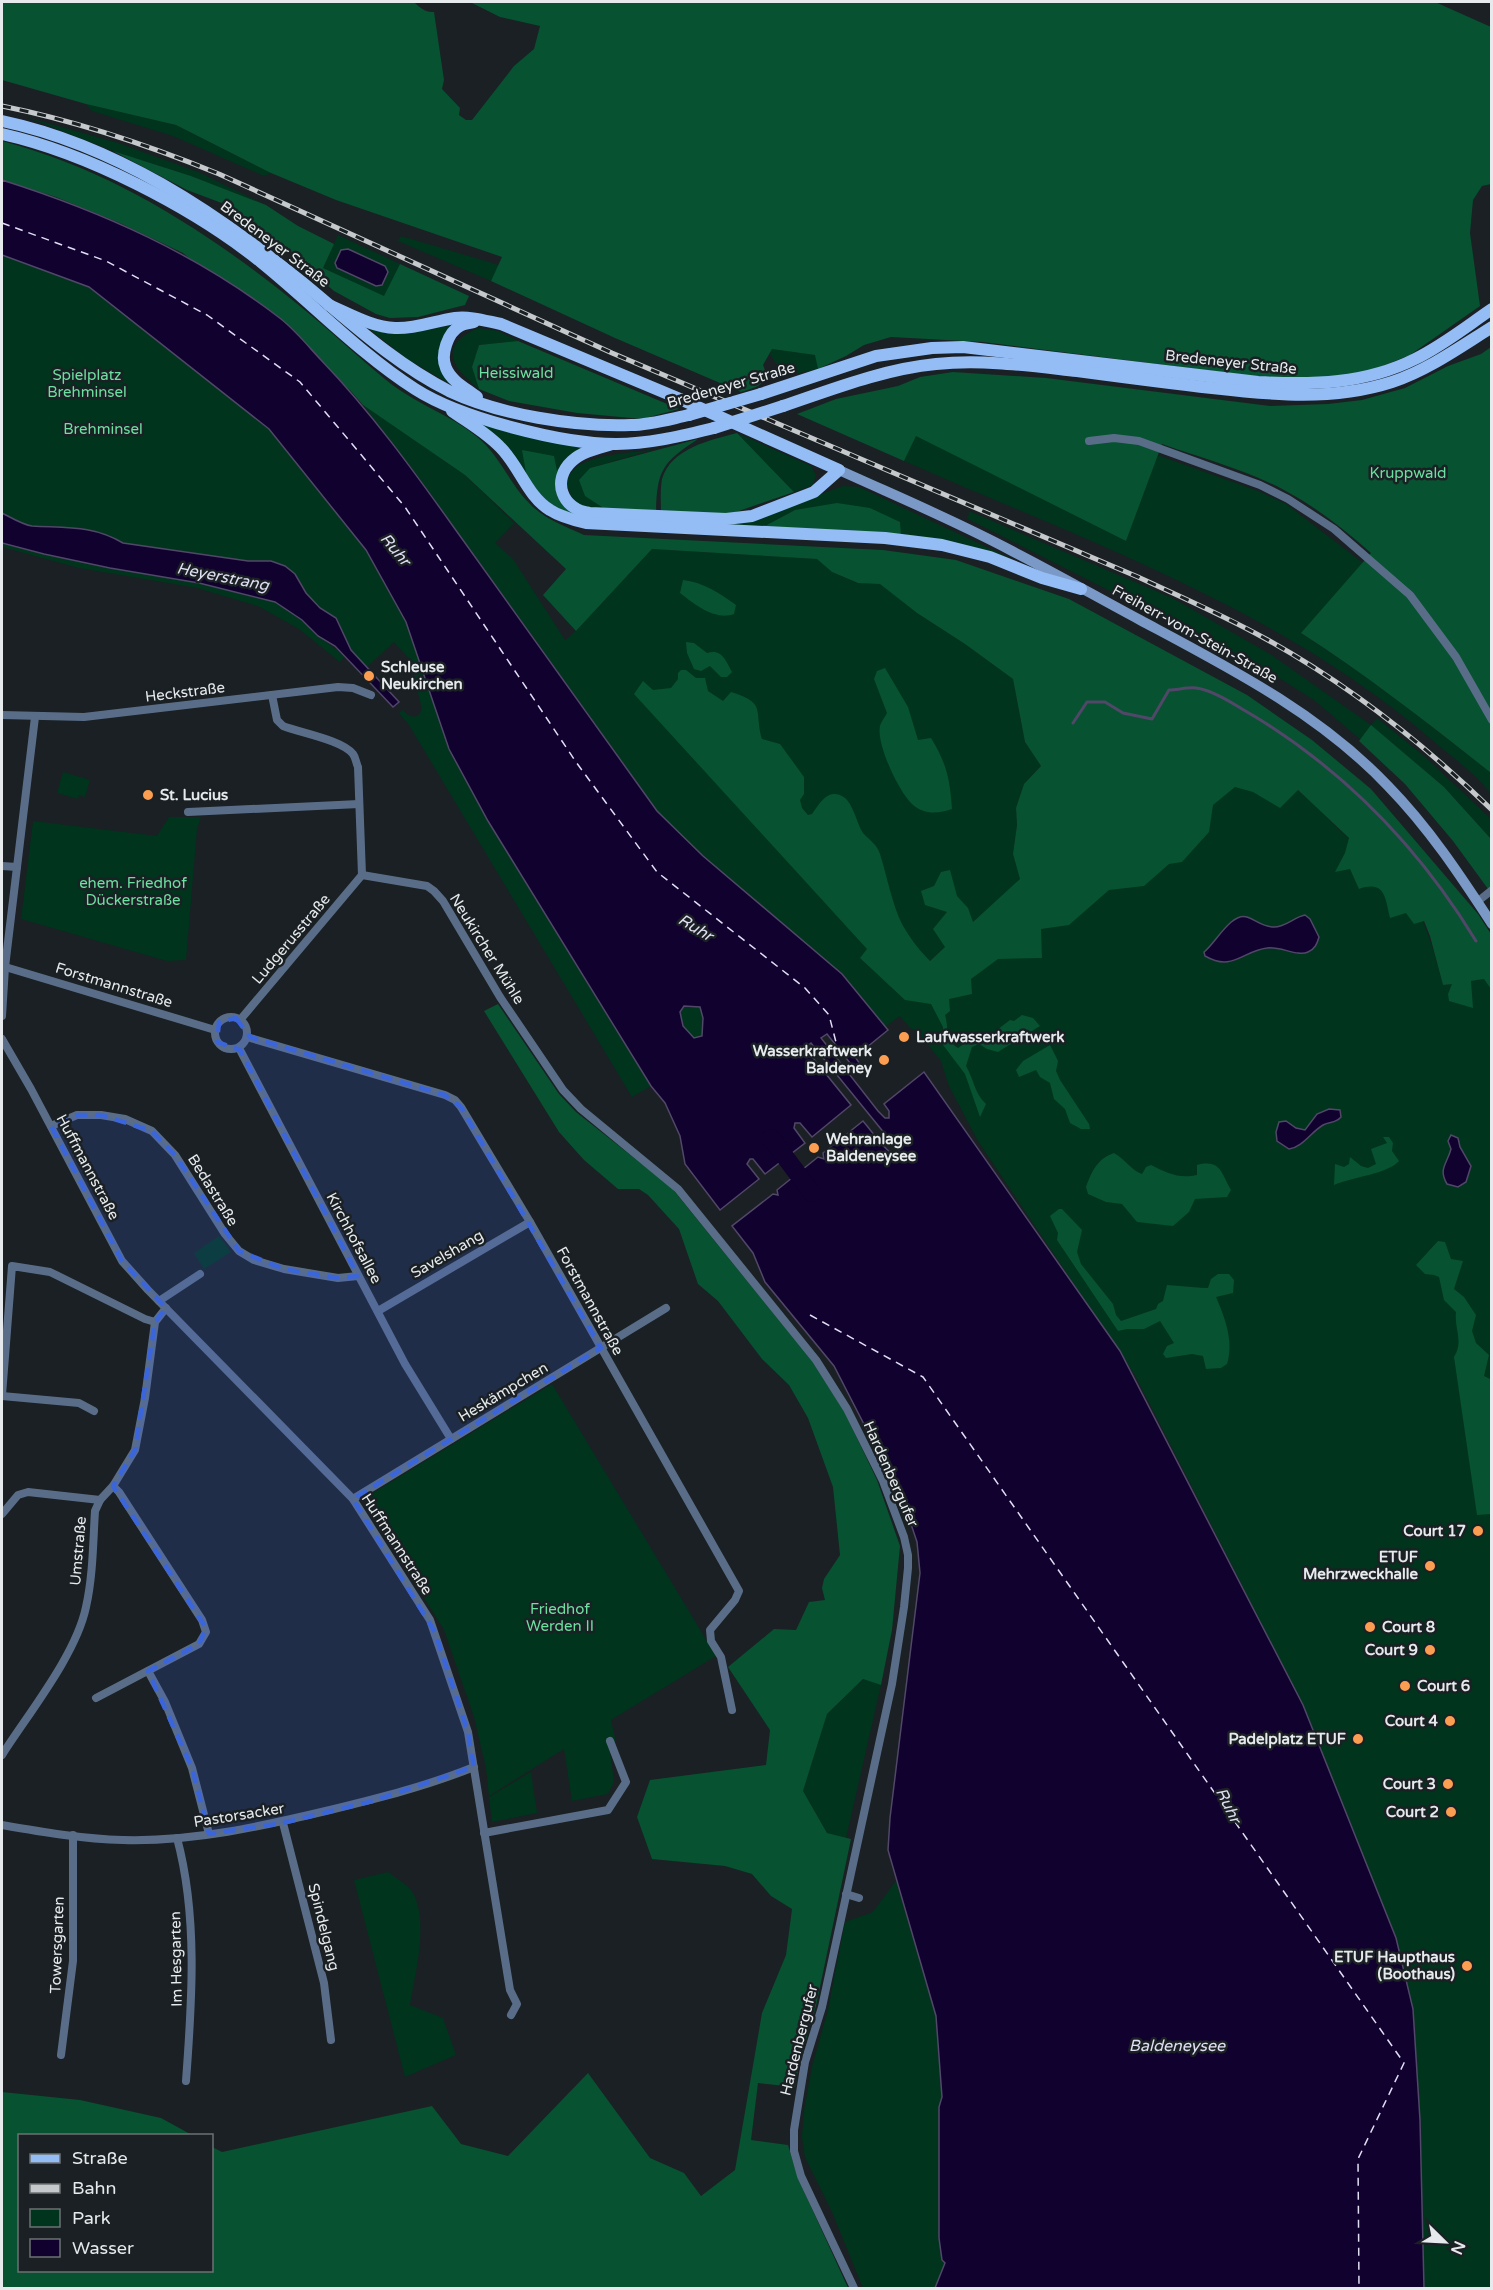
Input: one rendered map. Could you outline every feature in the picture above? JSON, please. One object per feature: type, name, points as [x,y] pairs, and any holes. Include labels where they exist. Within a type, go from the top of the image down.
[{"type":"main road","name":"Bredeneyer Straße","points":[[2,121],[66,140],[124,164],[176,192],[253,243],[411,369],[450,391],[485,404],[561,421],[633,425],[689,416],[876,356],[932,348],[963,347],[1258,382],[1329,383],[1359,379],[1416,359],[1491,309]]},
{"type":"main road","name":"Bredeneyer Straße","points":[[2,134],[63,153],[118,174],[166,200],[260,261],[371,357],[417,390],[439,402],[509,427],[556,437],[612,444],[663,441],[714,428],[840,386],[888,373],[935,364],[1032,366],[1258,394],[1297,396],[1330,394],[1362,390],[1393,381],[1429,365],[1491,327]]},
{"type":"main road","points":[[329,305],[370,323],[394,328],[417,327],[456,318],[501,324],[839,470],[814,492],[753,516],[726,519],[590,513],[572,508],[565,500],[561,490],[561,477],[567,467],[581,454],[612,444]]},
{"type":"main road","points":[[481,320],[460,326],[449,337],[444,352],[445,367],[455,380],[485,404]]},
{"type":"main road","points":[[439,402],[487,435],[502,449],[534,496],[548,510],[565,518],[586,523],[885,538],[942,545],[990,557],[1042,578],[1081,589]]},
{"type":"main road","name":"Freiherr-vom-Stein-Straße","points":[[839,470],[1010,550],[1262,687],[1305,716],[1344,745],[1387,785],[1422,824],[1455,866],[1491,924]]},
{"type":"street","points":[[1089,441],[1114,438],[1139,441],[1260,485],[1288,499],[1334,529],[1410,595],[1456,657],[1491,720]]},
{"type":"street","name":"Heckstraße","points":[[2,714],[35,717],[107,715],[338,687],[353,688],[371,695]]},
{"type":"street","points":[[272,695],[277,720],[283,726],[347,748],[354,755],[357,767],[362,875]]},
{"type":"street","points":[[2,1016],[3,966],[35,717]]},
{"type":"street","points":[[188,812],[359,804]]},
{"type":"street","points":[[2,866],[17,867]]},
{"type":"street","name":"Ludgerusstraße","points":[[240,1020],[362,875]]},
{"type":"street","name":"Neukircher Mühle","points":[[362,875],[415,883],[427,886],[434,891],[500,997],[563,1090],[581,1109],[678,1189]]},
{"type":"street","points":[[1477,902],[1491,890]]},
{"type":"street","name":"Forstmannstraße","points":[[3,966],[215,1030]]},
{"type":"street","points":[[226,1018],[240,1020],[247,1030],[247,1037],[239,1047],[227,1049],[218,1042],[215,1030],[226,1018]]},
{"type":"street","name":"Forstmannstraße","points":[[247,1037],[445,1095],[455,1100],[530,1222],[739,1591],[735,1600],[710,1630],[711,1641],[721,1657],[732,1710]]},
{"type":"street","name":"Huffmannstraße","points":[[2,1039],[51,1126],[122,1262],[353,1499],[430,1620],[468,1732],[510,1990],[517,2004],[512,2015]]},
{"type":"street","name":"Kirchhofsallee","points":[[239,1047],[405,1364],[451,1439]]},
{"type":"street","name":"Bedastraße","points":[[51,1126],[77,1115],[101,1115],[125,1119],[152,1131],[175,1155],[225,1234],[239,1251],[254,1260],[285,1269],[338,1278],[358,1275]]},
{"type":"street","name":"Hardenbergufer","points":[[678,1189],[816,1360],[847,1409],[883,1481],[904,1537],[908,1555],[899,1644],[822,2007],[805,2062],[794,2130],[795,2151],[801,2176],[854,2289]]},
{"type":"street","name":"Savelshang","points":[[378,1311],[530,1222]]},
{"type":"street","points":[[2,1265],[50,1272],[155,1322],[166,1308]]},
{"type":"street","points":[[12,1266],[2,1396],[79,1403],[94,1411]]},
{"type":"street","points":[[159,1301],[200,1274]]},
{"type":"street","name":"Heskämpchen","points":[[353,1499],[666,1308]]},
{"type":"street","name":"Umstraße","points":[[2,1755],[70,1650],[80,1628],[86,1607],[95,1511],[100,1500],[113,1486],[135,1450],[145,1398],[155,1322]]},
{"type":"street","points":[[96,1698],[199,1644],[205,1635],[206,1628],[113,1486]]},
{"type":"street","points":[[2,1514],[18,1495],[28,1492],[100,1500]]},
{"type":"street","points":[[148,1671],[165,1702],[192,1768],[209,1834]]},
{"type":"street","points":[[484,1833],[608,1810],[626,1782],[610,1741]]},
{"type":"street","name":"Pastorsacker","points":[[2,1825],[122,1840],[177,1838],[284,1823],[413,1789],[474,1767]]},
{"type":"street","name":"Spindelgang","points":[[284,1823],[324,1983],[331,2040]]},
{"type":"street","name":"Towersgarten","points":[[61,2055],[73,1961],[73,1835]]},
{"type":"street","name":"Im Hesgarten","points":[[177,1838],[185,1876],[192,1989],[186,2081]]},
{"type":"street","points":[[846,1894],[859,1898]]},
{"type":"highlighted area","points":[[236,1018],[250,1037],[445,1095],[461,1107],[601,1348],[353,1499],[435,1632],[468,1732],[474,1767],[373,1801],[283,1823],[209,1834],[192,1768],[148,1671],[199,1644],[206,1628],[113,1486],[135,1450],[155,1322],[166,1308],[122,1261],[51,1126],[77,1115],[101,1115],[152,1131],[175,1155],[239,1251],[284,1269],[338,1278],[358,1276],[240,1050],[217,1042],[219,1022]]},
{"type":"green space","points":[[2,2],[414,2],[425,11],[434,12],[444,80],[442,89],[460,108],[459,115],[466,120],[472,120],[514,66],[534,49],[540,26],[500,17],[470,2],[1435,2],[1491,27],[1491,184],[1482,186],[1473,200],[1470,233],[1480,306],[1410,355],[1375,369],[1329,379],[1260,377],[983,342],[891,337],[864,345],[818,369],[815,355],[772,349],[763,365],[764,381],[756,387],[741,392],[491,281],[502,257],[336,200],[271,173],[176,125],[86,104],[2,80]]},
{"type":"green space","points":[[86,104],[176,125],[271,173],[264,176],[173,136],[92,111]]},
{"type":"green space","points":[[26,117],[118,143],[198,172],[266,205],[191,176],[113,151]]},
{"type":"green space","points":[[2,141],[84,169],[123,187],[197,230],[267,280],[391,384],[476,436],[491,451],[522,495],[535,509],[555,522],[584,535],[883,550],[956,560],[1069,599],[1247,695],[1312,740],[1371,789],[1478,914],[1491,934],[1491,989],[1484,979],[1471,981],[1473,1008],[1449,1001],[1448,994],[1452,984],[1443,985],[1424,921],[1414,924],[1406,913],[1390,918],[1385,897],[1379,889],[1368,887],[1359,889],[1350,869],[1335,872],[1345,853],[1349,838],[1298,790],[1280,808],[1253,792],[1235,787],[1213,805],[1209,832],[1182,862],[1169,864],[1144,886],[1109,890],[1069,925],[1041,929],[1042,958],[998,959],[971,979],[972,994],[949,999],[950,1011],[945,1015],[948,1033],[951,1041],[958,1048],[977,1035],[987,1036],[1010,1020],[1014,1021],[1022,1015],[1033,1018],[1040,1026],[998,1052],[979,1044],[972,1047],[966,1066],[979,1095],[986,1104],[980,1117],[965,1074],[943,1045],[943,1027],[931,1004],[905,1000],[860,958],[867,949],[634,694],[643,681],[653,690],[671,688],[678,679],[678,673],[686,670],[696,678],[705,678],[708,691],[723,701],[731,692],[755,704],[762,739],[780,744],[804,777],[804,794],[800,800],[802,808],[808,815],[812,814],[831,794],[841,795],[850,804],[863,833],[879,851],[892,899],[902,924],[930,961],[945,947],[933,929],[947,912],[925,905],[921,891],[934,886],[941,872],[950,870],[957,896],[968,908],[973,922],[1020,879],[1013,854],[1017,825],[1016,808],[1024,784],[1041,766],[1025,742],[1013,679],[917,613],[880,584],[858,583],[832,572],[817,559],[652,549],[576,631],[543,595],[566,569],[465,475],[363,405],[350,390],[183,253],[120,223],[56,197],[2,180]]},
{"type":"green space","points":[[113,151],[191,176],[266,205],[298,226],[334,244],[323,268],[384,296],[400,264],[469,296],[465,305],[418,317],[390,318],[376,314],[334,291],[279,244],[241,225],[235,208],[187,190]]},
{"type":"green space","points":[[338,235],[400,264],[384,297],[323,268]]},
{"type":"green space","points":[[401,236],[499,265],[491,281],[398,241]]},
{"type":"green space","name":"Brehminsel","points":[[2,255],[89,287],[269,429],[366,550],[406,622],[449,749],[488,821],[651,1086],[632,1097],[409,725],[399,713],[403,710],[414,717],[419,715],[422,709],[410,660],[394,642],[367,667],[351,650],[336,618],[320,608],[306,593],[295,574],[271,561],[248,561],[123,543],[91,531],[32,526],[2,513]]},
{"type":"green space","points":[[454,325],[441,367],[450,384],[406,358],[368,326],[401,332]]},
{"type":"green space","points":[[478,328],[498,331],[518,341],[479,345],[472,367],[479,389],[461,373],[453,357],[453,349],[457,342]]},
{"type":"green space","name":"Heissiwald","points":[[518,341],[679,409],[642,419],[577,413],[509,401],[479,389],[472,367],[479,345]]},
{"type":"green space","name":"Kruppwald","points":[[1491,347],[1491,773],[1374,683],[1301,633],[1371,553],[1329,519],[1284,490],[1239,470],[1162,444],[1126,541],[916,436],[904,461],[797,414],[836,399],[898,386],[920,377],[953,372],[1046,378],[1270,406],[1328,404],[1362,400],[1405,388],[1448,366],[1481,354]]},
{"type":"green space","points":[[772,349],[816,355],[818,369],[790,375],[781,371],[770,354]]},
{"type":"green space","points":[[363,405],[465,475],[514,523],[495,543],[513,559],[565,640],[652,549],[818,559],[832,572],[857,583],[880,583],[917,613],[1013,679],[1025,742],[1041,766],[1024,784],[1016,808],[1017,825],[1013,854],[1021,879],[922,968],[905,1000],[1199,751],[1298,790],[1407,894],[1425,926],[1443,985],[1491,978],[1491,2288],[1424,2288],[1420,2120],[1413,2009],[1303,1705],[1135,1375],[978,1141],[949,1086],[941,1061],[917,1031],[910,1028],[900,1016],[885,1027],[842,974],[703,856],[657,811],[419,478]]},
{"type":"green space","points":[[477,422],[594,446],[558,476],[523,450],[527,478]]},
{"type":"green space","points":[[737,433],[811,466],[816,475],[813,485],[794,492]]},
{"type":"green space","points":[[737,433],[794,492],[733,513],[661,513],[662,479],[674,460],[704,442]]},
{"type":"green space","points":[[916,435],[1126,541],[1157,455],[1258,491],[1286,504],[1363,563],[1302,634],[1374,684],[1491,773],[1491,794],[1462,765],[1372,693],[1310,652],[1245,615],[1110,549],[904,461]]},
{"type":"green space","points":[[698,439],[676,455],[664,469],[658,487],[656,513],[608,511],[585,496],[579,480],[590,468]]},
{"type":"green space","points":[[655,449],[590,468],[608,511],[585,506],[571,497],[568,478],[574,469],[585,462],[615,454]]},
{"type":"green space","points":[[522,450],[554,456],[558,476],[583,519],[551,506],[527,478]]},
{"type":"green space","points":[[843,486],[859,487],[1014,560],[948,542],[901,535],[795,510],[763,527],[730,525],[753,519]]},
{"type":"green space","points":[[837,503],[870,508],[900,522],[901,535],[763,527],[795,510]]},
{"type":"green space","points":[[969,511],[1172,598],[1270,654],[1371,725],[1377,718],[1424,756],[1491,819],[1491,839],[1444,787],[1371,726],[1361,740],[1314,700],[1260,666],[1117,590],[1114,593],[968,519]]},
{"type":"green space","points":[[2,543],[110,568],[199,583],[275,602],[302,620],[318,636],[345,656],[340,662],[299,629],[258,606],[197,588],[79,568],[2,547]]},
{"type":"green space","points":[[683,580],[704,586],[723,596],[736,605],[734,614],[720,615],[698,606],[680,593]]},
{"type":"green space","points":[[686,642],[694,643],[707,653],[720,654],[732,672],[727,677],[721,677],[710,666],[701,671],[694,669],[687,653]]},
{"type":"green space","points":[[885,668],[908,707],[918,740],[931,738],[941,756],[949,781],[952,809],[936,813],[917,808],[907,798],[895,779],[881,744],[880,726],[887,713],[874,679],[877,671]]},
{"type":"green space","points":[[1371,725],[1444,787],[1491,839],[1491,893],[1453,841],[1405,784],[1359,741]]},
{"type":"green space","points":[[63,772],[90,780],[85,797],[79,795],[78,799],[57,793]]},
{"type":"green space","name":"ehem. Friedhof Dückerstraße","points":[[169,817],[201,817],[197,829],[186,960],[167,961],[21,919],[33,821],[157,836]]},
{"type":"green space","points":[[498,1004],[559,1094],[576,1112],[671,1187],[812,1361],[845,1413],[877,1480],[900,1546],[892,1630],[881,1685],[863,1679],[827,1714],[803,1791],[827,1833],[851,1839],[816,2006],[800,2060],[795,2087],[758,2083],[751,2140],[788,2145],[798,2178],[848,2288],[2,2288],[2,2092],[80,2100],[161,2118],[190,2134],[18,2134],[18,2272],[213,2272],[213,2148],[222,2152],[432,2106],[461,2144],[508,2156],[588,2073],[650,2158],[684,2173],[701,2196],[735,2170],[762,2013],[786,1955],[792,1909],[771,1896],[752,1874],[725,1866],[652,1859],[637,1817],[650,1780],[766,1765],[770,1730],[728,1667],[774,1629],[796,1630],[809,1602],[825,1600],[822,1588],[824,1579],[840,1555],[833,1487],[808,1418],[789,1385],[762,1359],[718,1301],[698,1284],[679,1229],[648,1195],[639,1189],[618,1189],[584,1160],[559,1132],[484,1011]]},
{"type":"green space","points":[[684,1006],[700,1007],[703,1018],[702,1036],[694,1038],[683,1025],[680,1012]]},
{"type":"green space","points":[[1050,1045],[1058,1061],[1056,1071],[1060,1080],[1090,1129],[1081,1129],[1070,1123],[1065,1109],[1054,1099],[1050,1083],[1040,1077],[1036,1070],[1019,1077],[1016,1070],[1023,1061]]},
{"type":"green space","points":[[1383,1137],[1389,1137],[1393,1143],[1392,1151],[1399,1161],[1387,1169],[1334,1185],[1335,1164],[1344,1167],[1349,1164],[1350,1157],[1361,1166],[1368,1168],[1376,1164],[1371,1149],[1387,1143]]},
{"type":"green space","points":[[1114,1153],[1142,1174],[1146,1167],[1151,1165],[1173,1174],[1191,1176],[1197,1175],[1197,1165],[1211,1164],[1219,1169],[1231,1190],[1227,1197],[1195,1199],[1189,1212],[1173,1226],[1137,1222],[1122,1204],[1106,1202],[1088,1194],[1086,1187],[1096,1166]]},
{"type":"green space","points":[[1062,1209],[1082,1230],[1077,1252],[1081,1264],[1113,1304],[1116,1315],[1121,1321],[1156,1309],[1163,1301],[1167,1285],[1208,1288],[1211,1279],[1218,1274],[1229,1274],[1234,1280],[1233,1293],[1216,1297],[1229,1338],[1227,1364],[1221,1368],[1206,1369],[1203,1356],[1192,1354],[1166,1358],[1163,1354],[1167,1346],[1174,1343],[1160,1321],[1144,1329],[1118,1331],[1057,1240],[1058,1233],[1050,1216]]},
{"type":"green space","points":[[219,1236],[231,1252],[204,1269],[194,1253]]},
{"type":"green space","points":[[1438,1241],[1445,1242],[1451,1259],[1463,1261],[1454,1289],[1464,1297],[1476,1315],[1472,1331],[1476,1343],[1489,1355],[1484,1376],[1492,1380],[1491,1514],[1477,1515],[1454,1357],[1458,1346],[1456,1312],[1444,1300],[1439,1277],[1425,1274],[1416,1265]]},
{"type":"green space","name":"Friedhof Werden II","points":[[552,1384],[716,1656],[611,1720],[616,1742],[609,1744],[614,1782],[608,1794],[572,1801],[564,1749],[489,1796],[486,1768],[474,1717],[444,1630],[363,1499]]},
{"type":"green space","points":[[864,1679],[881,1685],[846,1838],[827,1833],[803,1791],[827,1714]]},
{"type":"green space","points":[[531,1772],[537,1813],[492,1822],[489,1797]]},
{"type":"green space","points":[[388,1872],[405,1884],[413,1893],[418,1905],[419,1948],[410,2005],[443,2018],[456,2055],[405,2077],[354,1880]]},
{"type":"green space","points":[[896,1881],[936,2016],[942,2097],[939,2107],[939,2238],[942,2260],[945,2263],[935,2288],[863,2288],[832,2212],[805,2157],[802,2137],[812,2067],[828,2010],[845,1922],[873,1912]]},
{"type":"water","name":"Baldeneysee","points":[[2,180],[76,206],[148,237],[216,274],[292,328],[357,400],[407,463],[657,811],[703,856],[842,974],[888,1030],[855,1057],[860,1064],[854,1068],[827,1034],[821,1038],[878,1111],[885,1118],[889,1118],[889,1111],[884,1104],[924,1072],[1120,1351],[1303,1705],[1396,1938],[1413,2009],[1420,2120],[1424,2288],[935,2288],[945,2263],[942,2260],[939,2238],[939,2107],[942,2097],[936,2016],[888,1850],[920,1573],[917,1542],[868,1432],[834,1366],[765,1282],[753,1253],[732,1226],[773,1194],[778,1195],[777,1190],[818,1157],[824,1159],[823,1153],[863,1121],[888,1151],[907,1161],[811,1043],[805,1048],[851,1105],[812,1137],[800,1123],[795,1123],[794,1128],[805,1143],[765,1174],[753,1159],[750,1159],[747,1164],[759,1179],[720,1210],[685,1164],[680,1136],[665,1103],[651,1086],[488,821],[449,749],[406,622],[366,550],[269,429],[89,287],[2,255]],"holes":[[[684,1006],[700,1007],[703,1018],[702,1036],[694,1038],[683,1026],[680,1012]]]},
{"type":"water","points":[[348,249],[385,266],[388,272],[382,285],[376,286],[337,268],[335,263],[341,250]]},
{"type":"water","name":"Heyerstrang","points":[[2,513],[32,526],[79,528],[101,533],[123,543],[248,561],[271,561],[285,566],[295,574],[306,593],[320,608],[336,618],[351,650],[399,702],[393,707],[335,646],[318,636],[302,620],[275,602],[199,583],[110,568],[2,543]]},
{"type":"water","points":[[1305,915],[1310,919],[1319,937],[1315,946],[1308,952],[1299,953],[1267,948],[1223,962],[1205,956],[1204,952],[1235,919],[1247,917],[1263,925],[1274,927]]},
{"type":"water","points":[[1329,1109],[1340,1110],[1341,1117],[1337,1121],[1323,1125],[1299,1145],[1289,1149],[1277,1141],[1276,1132],[1279,1122],[1286,1121],[1296,1128],[1305,1130],[1317,1114]]},
{"type":"water","points":[[1451,1135],[1458,1138],[1460,1147],[1471,1166],[1466,1182],[1458,1187],[1447,1184],[1443,1174],[1451,1149],[1448,1141]]},
{"type":"waterway","points":[[1073,723],[1087,702],[1105,702],[1123,713],[1152,719],[1169,690],[1203,689],[1226,699],[1288,738],[1320,762],[1378,815],[1431,875],[1476,941]]},
{"type":"waterway","points":[[771,1138],[812,1193]]},
{"type":"ferry route","points":[[2,223],[106,261],[207,315],[300,382],[405,507],[576,762],[657,872],[805,988],[829,1015],[837,1046]]},
{"type":"ferry route","points":[[810,1315],[923,1377],[1404,2063],[1358,2159],[1359,2288]]},
{"type":"railway","points":[[2,106],[112,135],[219,174],[612,353],[1138,577],[1203,607],[1297,657],[1356,696],[1440,762],[1492,810]]},
{"type":"place","name":"Schleuse Neukirchen","points":[[369,676]]},
{"type":"place","name":"St. Lucius","points":[[148,795]]},
{"type":"place","name":"Laufwasserkraftwerk","points":[[904,1037]]},
{"type":"place","name":"Wasserkraftwerk Baldeney","points":[[884,1060]]},
{"type":"place","name":"Wehranlage Baldeneysee","points":[[814,1148]]},
{"type":"place","name":"Court 17","points":[[1478,1531]]},
{"type":"place","name":"ETUF Mehrzweckhalle","points":[[1430,1566]]},
{"type":"place","name":"Court 8","points":[[1370,1627]]},
{"type":"place","name":"Court 9","points":[[1430,1650]]},
{"type":"place","name":"Court 6","points":[[1405,1686]]},
{"type":"place","name":"Court 4","points":[[1450,1721]]},
{"type":"place","name":"Padelplatz ETUF","points":[[1358,1739]]},
{"type":"place","name":"Court 3","points":[[1448,1784]]},
{"type":"place","name":"Court 2","points":[[1451,1812]]},
{"type":"place","name":"ETUF Haupthaus (Boothaus)","points":[[1467,1966]]},
{"type":"park label","name":"Spielplatz Brehminsel","points":[[87,384]]},
{"type":"water label","name":"Ruhr","points":[[396,549]]},
{"type":"water label","name":"Ruhr","points":[[696,927]]},
{"type":"water label","name":"Ruhr","points":[[1229,1805]]}]
